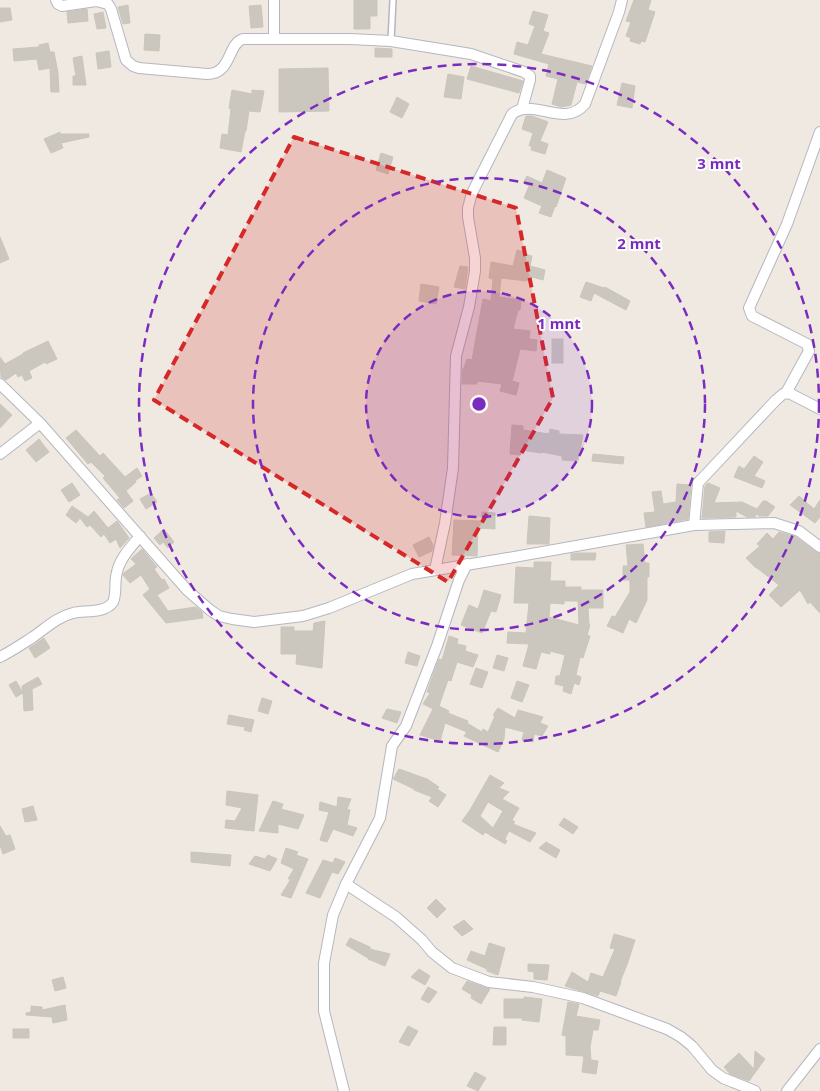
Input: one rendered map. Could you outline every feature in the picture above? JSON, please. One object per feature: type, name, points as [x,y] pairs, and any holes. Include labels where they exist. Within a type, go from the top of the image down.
[{"type":"street","points":[[56,0],[62,6],[96,1],[108,4],[126,60],[139,68],[213,74],[226,64],[240,40],[360,39],[391,41],[471,54],[524,72],[530,76],[530,80],[522,108]]},
{"type":"street","points":[[274,0],[274,39]]},
{"type":"street","points":[[435,570],[445,523],[453,468],[456,356],[469,307],[475,271],[475,258],[468,217],[472,193],[510,117],[518,110],[530,108],[564,114],[580,110],[585,104],[622,0]]},
{"type":"street","points":[[694,525],[698,483],[776,400],[786,393],[809,351],[807,344],[752,316],[749,308],[787,224],[820,132]]},
{"type":"street","points":[[0,384],[40,423],[197,599],[219,616],[239,620],[254,622],[303,616],[330,608],[412,574],[694,525],[774,523],[799,531],[820,547]]},
{"type":"street","points":[[786,393],[820,409]]},
{"type":"street","points":[[0,454],[40,423]]},
{"type":"street","points":[[0,657],[11,652],[64,616],[100,610],[110,605],[113,602],[116,572],[123,558],[140,536]]},
{"type":"street","points":[[344,1091],[324,1011],[324,963],[333,915],[346,884],[380,818],[392,746],[406,726],[437,646],[459,580],[467,564]]},
{"type":"street","points":[[346,884],[396,916],[432,952],[452,968],[489,982],[583,998],[667,1029],[692,1046],[712,1070],[723,1078],[755,1091]]},
{"type":"street","points":[[787,1091],[820,1049]]},
{"type":"lane","points":[[391,41],[394,0]]},
{"type":"highlighted area","points":[[294,137],[516,208],[553,398],[448,582],[154,400]]},
{"type":"building","points":[[354,0],[377,0],[377,16],[370,16],[370,29],[354,29]]},
{"type":"building","points":[[634,0],[651,0],[648,10],[655,12],[645,42],[641,41],[640,44],[630,41],[631,38],[626,36],[631,22],[626,21]]},
{"type":"building","points":[[128,5],[130,23],[123,24],[118,7]]},
{"type":"building","points":[[261,5],[263,27],[251,28],[249,6]]},
{"type":"building","points":[[0,8],[10,8],[12,20],[0,22]]},
{"type":"building","points":[[87,9],[88,21],[68,23],[67,12]]},
{"type":"building","points":[[533,11],[548,15],[543,31],[549,33],[541,54],[592,66],[585,84],[577,82],[571,105],[561,107],[552,104],[558,79],[546,76],[549,64],[514,54],[517,42],[528,45],[535,26],[529,24]]},
{"type":"building","points":[[103,12],[106,28],[97,29],[94,14]]},
{"type":"building","points":[[145,34],[160,35],[159,51],[144,50]]},
{"type":"building","points":[[48,43],[50,52],[54,52],[59,92],[51,92],[50,68],[39,70],[37,59],[14,61],[13,49],[39,47],[39,45]]},
{"type":"building","points":[[375,48],[392,49],[392,57],[375,57]]},
{"type":"building","points":[[109,51],[111,67],[98,69],[96,53]]},
{"type":"building","points":[[82,56],[86,85],[73,85],[73,76],[76,76],[73,58]]},
{"type":"building","points":[[471,66],[523,81],[519,93],[467,79]]},
{"type":"building","points":[[328,68],[329,111],[279,112],[279,69]]},
{"type":"building","points":[[448,74],[464,77],[461,99],[444,97]]},
{"type":"building","points":[[622,83],[635,86],[632,108],[617,105]]},
{"type":"building","points":[[232,90],[252,94],[252,90],[264,91],[260,112],[249,111],[241,152],[220,148],[222,134],[228,135]]},
{"type":"building","points":[[397,97],[409,104],[402,118],[390,112]]},
{"type":"building","points":[[526,116],[532,116],[548,122],[540,141],[548,144],[545,154],[531,150],[532,146],[529,146],[533,133],[522,129]]},
{"type":"building","points":[[60,132],[60,134],[89,134],[89,137],[61,143],[63,148],[51,153],[44,139]]},
{"type":"building","points":[[381,153],[393,157],[388,174],[376,170]]},
{"type":"building","points":[[547,170],[566,178],[551,217],[539,213],[542,206],[524,198],[529,186],[523,183],[527,176],[542,183]]},
{"type":"building","points":[[0,237],[9,259],[0,263]]},
{"type":"building","points":[[517,250],[532,256],[530,266],[545,270],[543,280],[528,276],[527,281],[501,278],[499,297],[521,300],[520,310],[518,310],[513,329],[530,331],[529,339],[537,340],[536,351],[520,349],[512,381],[519,383],[516,395],[500,391],[502,384],[477,381],[477,384],[462,384],[463,368],[467,359],[472,360],[483,299],[491,301],[493,279],[489,278],[491,262],[513,266]]},
{"type":"building","points":[[460,266],[468,267],[465,289],[454,287]]},
{"type":"building","points":[[586,282],[605,287],[630,301],[626,310],[594,293],[591,301],[580,297]]},
{"type":"building","points":[[421,284],[439,287],[436,304],[419,301]]},
{"type":"building","points":[[552,339],[563,339],[563,363],[552,363]]},
{"type":"building","points":[[48,341],[57,359],[46,364],[45,362],[29,371],[32,378],[25,381],[22,375],[18,377],[16,373],[6,380],[1,377],[0,357],[5,364]]},
{"type":"building","points":[[0,404],[12,415],[0,428]]},
{"type":"building","points":[[512,425],[523,426],[523,430],[549,434],[550,429],[559,431],[559,434],[583,435],[578,461],[562,460],[562,456],[542,452],[521,450],[521,455],[510,454]]},
{"type":"building","points":[[76,430],[100,456],[103,453],[125,477],[137,468],[142,476],[126,491],[133,501],[124,508],[117,500],[120,498],[103,478],[105,476],[91,462],[88,464],[66,438]]},
{"type":"building","points":[[39,439],[49,452],[36,462],[26,450]]},
{"type":"building","points":[[593,454],[624,457],[623,464],[592,461]]},
{"type":"building","points":[[754,456],[763,462],[754,476],[765,481],[762,488],[734,477],[739,466],[744,469]]},
{"type":"building","points":[[72,483],[80,495],[69,502],[61,490]]},
{"type":"building","points":[[708,483],[720,488],[714,503],[742,502],[757,509],[763,501],[766,501],[775,507],[768,516],[756,514],[755,517],[747,517],[736,511],[736,517],[702,518],[705,486]]},
{"type":"building","points":[[677,484],[691,485],[688,519],[646,527],[644,513],[655,512],[652,492],[661,491],[663,504],[676,502]]},
{"type":"building","points":[[151,493],[157,502],[146,509],[140,499]]},
{"type":"building","points":[[799,496],[814,509],[820,500],[820,517],[815,523],[790,505]]},
{"type":"building","points":[[72,506],[88,517],[94,511],[108,528],[117,521],[129,538],[120,548],[116,539],[110,543],[104,534],[101,537],[90,525],[87,527],[80,518],[76,523],[66,515]]},
{"type":"building","points":[[482,512],[495,513],[495,529],[478,528],[477,556],[452,555],[454,520],[482,521]]},
{"type":"building","points":[[529,516],[550,518],[549,544],[527,544]]},
{"type":"building","points":[[164,529],[174,542],[168,548],[163,542],[160,545],[154,538]]},
{"type":"building","points":[[725,531],[724,543],[709,542],[709,532]]},
{"type":"building","points":[[779,532],[796,537],[820,554],[820,613],[810,602],[808,604],[800,590],[781,607],[769,595],[779,585],[746,558],[760,546],[757,544],[767,533],[773,539]]},
{"type":"building","points":[[429,537],[433,545],[432,551],[419,557],[413,545]]},
{"type":"building","points":[[643,544],[645,563],[649,563],[647,600],[636,623],[629,619],[623,633],[607,626],[612,616],[615,617],[630,592],[630,580],[623,580],[623,566],[628,566],[626,545]]},
{"type":"building","points":[[142,549],[157,567],[154,569],[162,580],[164,579],[169,588],[157,595],[168,611],[196,607],[202,612],[203,618],[166,623],[143,595],[150,589],[141,575],[130,583],[123,575],[136,564],[131,559]]},
{"type":"building","points":[[596,553],[595,560],[571,560],[571,554]]},
{"type":"building","points":[[534,562],[551,562],[550,581],[565,581],[565,587],[581,587],[581,590],[603,590],[603,608],[588,608],[590,625],[587,635],[590,636],[583,658],[580,657],[576,675],[581,677],[579,685],[574,683],[571,694],[563,691],[564,686],[555,684],[556,676],[560,676],[565,655],[550,651],[550,654],[541,652],[536,669],[523,666],[529,644],[507,643],[508,632],[526,633],[529,603],[514,603],[516,567],[534,568]],"holes":[[[564,601],[578,601],[579,625],[549,617],[550,603],[564,604]]]},
{"type":"building","points":[[484,590],[501,595],[496,612],[491,611],[482,633],[461,625],[469,605],[478,609]]},
{"type":"building","points":[[325,621],[322,668],[296,664],[297,654],[281,654],[281,627],[294,627],[294,631],[313,631],[314,623]]},
{"type":"building","points":[[449,636],[458,639],[457,644],[466,646],[465,651],[478,655],[473,667],[457,662],[451,681],[448,680],[439,706],[449,711],[448,713],[468,721],[467,723],[482,732],[483,729],[488,732],[495,716],[493,715],[498,708],[515,718],[518,710],[543,717],[540,723],[548,726],[542,736],[534,734],[533,742],[522,740],[524,732],[505,727],[504,739],[498,752],[464,736],[467,732],[445,723],[440,741],[420,735],[433,709],[423,704],[430,693],[427,692],[439,659],[442,660]]},
{"type":"building","points":[[44,638],[50,648],[35,658],[29,648]]},
{"type":"building","points":[[408,652],[420,656],[417,666],[405,663]]},
{"type":"building","points":[[497,655],[508,658],[504,671],[493,668]]},
{"type":"building","points":[[476,668],[488,672],[482,688],[470,684]]},
{"type":"building","points":[[38,677],[42,684],[32,689],[33,710],[24,711],[22,686]]},
{"type":"building","points":[[16,681],[23,693],[16,697],[9,685]]},
{"type":"building","points":[[517,681],[529,685],[522,702],[511,698]]},
{"type":"building","points":[[262,698],[272,701],[268,714],[258,711]]},
{"type":"building","points":[[387,709],[401,712],[397,723],[382,718]]},
{"type":"building","points":[[229,715],[254,720],[251,732],[244,730],[245,727],[227,724]]},
{"type":"building","points":[[399,769],[427,779],[439,787],[437,789],[446,795],[438,807],[429,801],[432,797],[393,779]]},
{"type":"building","points":[[490,775],[504,783],[499,788],[509,792],[502,799],[519,808],[512,820],[515,822],[513,824],[536,833],[530,842],[509,831],[505,844],[485,832],[483,835],[462,821]],"holes":[[[488,802],[503,811],[493,828],[480,816]]]},
{"type":"building","points":[[227,791],[258,795],[254,831],[225,828],[226,820],[235,821],[242,808],[226,805]]},
{"type":"building","points":[[338,797],[351,799],[347,809],[350,810],[347,825],[357,828],[353,836],[333,829],[327,842],[320,840],[329,812],[319,810],[320,802],[337,807]]},
{"type":"building","points":[[273,801],[283,804],[281,809],[304,815],[298,829],[278,824],[278,833],[259,831]]},
{"type":"building","points":[[33,806],[37,820],[25,822],[22,809]]},
{"type":"building","points":[[564,818],[578,827],[573,834],[559,825]]},
{"type":"building","points":[[0,826],[6,836],[10,835],[15,849],[3,854],[0,845]]},
{"type":"building","points":[[546,842],[560,850],[556,858],[539,848]]},
{"type":"building","points":[[286,848],[298,852],[296,855],[308,859],[291,898],[281,895],[291,879],[288,879],[294,869],[281,863]]},
{"type":"building","points":[[191,852],[231,855],[230,866],[191,862]]},
{"type":"building","points":[[268,855],[277,859],[270,871],[249,864],[255,856],[265,859]]},
{"type":"building","points":[[335,858],[345,862],[338,874],[332,872],[320,898],[306,893],[323,860],[333,863]]},
{"type":"building","points":[[436,899],[446,909],[437,918],[427,908]]},
{"type":"building","points":[[464,920],[473,929],[462,936],[453,927]]},
{"type":"building","points":[[614,934],[635,940],[616,996],[600,991],[598,996],[565,986],[572,972],[588,982],[591,973],[603,977],[615,949],[610,948]]},
{"type":"building","points":[[350,938],[370,947],[370,949],[390,954],[385,966],[368,959],[346,945]]},
{"type":"building","points":[[489,943],[505,948],[498,975],[467,960],[471,951],[485,956]]},
{"type":"building","points":[[528,964],[549,965],[547,980],[534,979],[534,972],[528,971]]},
{"type":"building","points":[[419,969],[430,976],[425,985],[411,977]]},
{"type":"building","points":[[63,977],[66,988],[55,991],[52,980]]},
{"type":"building","points":[[467,981],[490,989],[481,1004],[462,989]]},
{"type":"building","points":[[428,987],[437,992],[429,1003],[421,999]]},
{"type":"building","points":[[524,997],[542,999],[539,1022],[522,1020],[522,1018],[504,1018],[504,999],[524,999]]},
{"type":"building","points":[[568,1002],[579,1004],[576,1016],[600,1020],[598,1030],[593,1030],[590,1047],[591,1060],[598,1061],[596,1074],[582,1072],[584,1056],[566,1055],[566,1036],[562,1035]]},
{"type":"building","points":[[65,1005],[67,1020],[53,1023],[52,1017],[26,1015],[26,1013],[31,1012],[31,1006],[42,1007],[42,1010]]},
{"type":"building","points":[[408,1026],[418,1031],[409,1046],[399,1042]]},
{"type":"building","points":[[494,1027],[506,1027],[506,1045],[493,1045]]},
{"type":"building","points":[[13,1029],[29,1029],[29,1038],[13,1038]]},
{"type":"building","points":[[755,1051],[765,1059],[749,1081],[730,1074],[724,1067],[739,1053],[754,1069]]},
{"type":"building","points":[[475,1072],[486,1078],[478,1091],[467,1086]]}]
